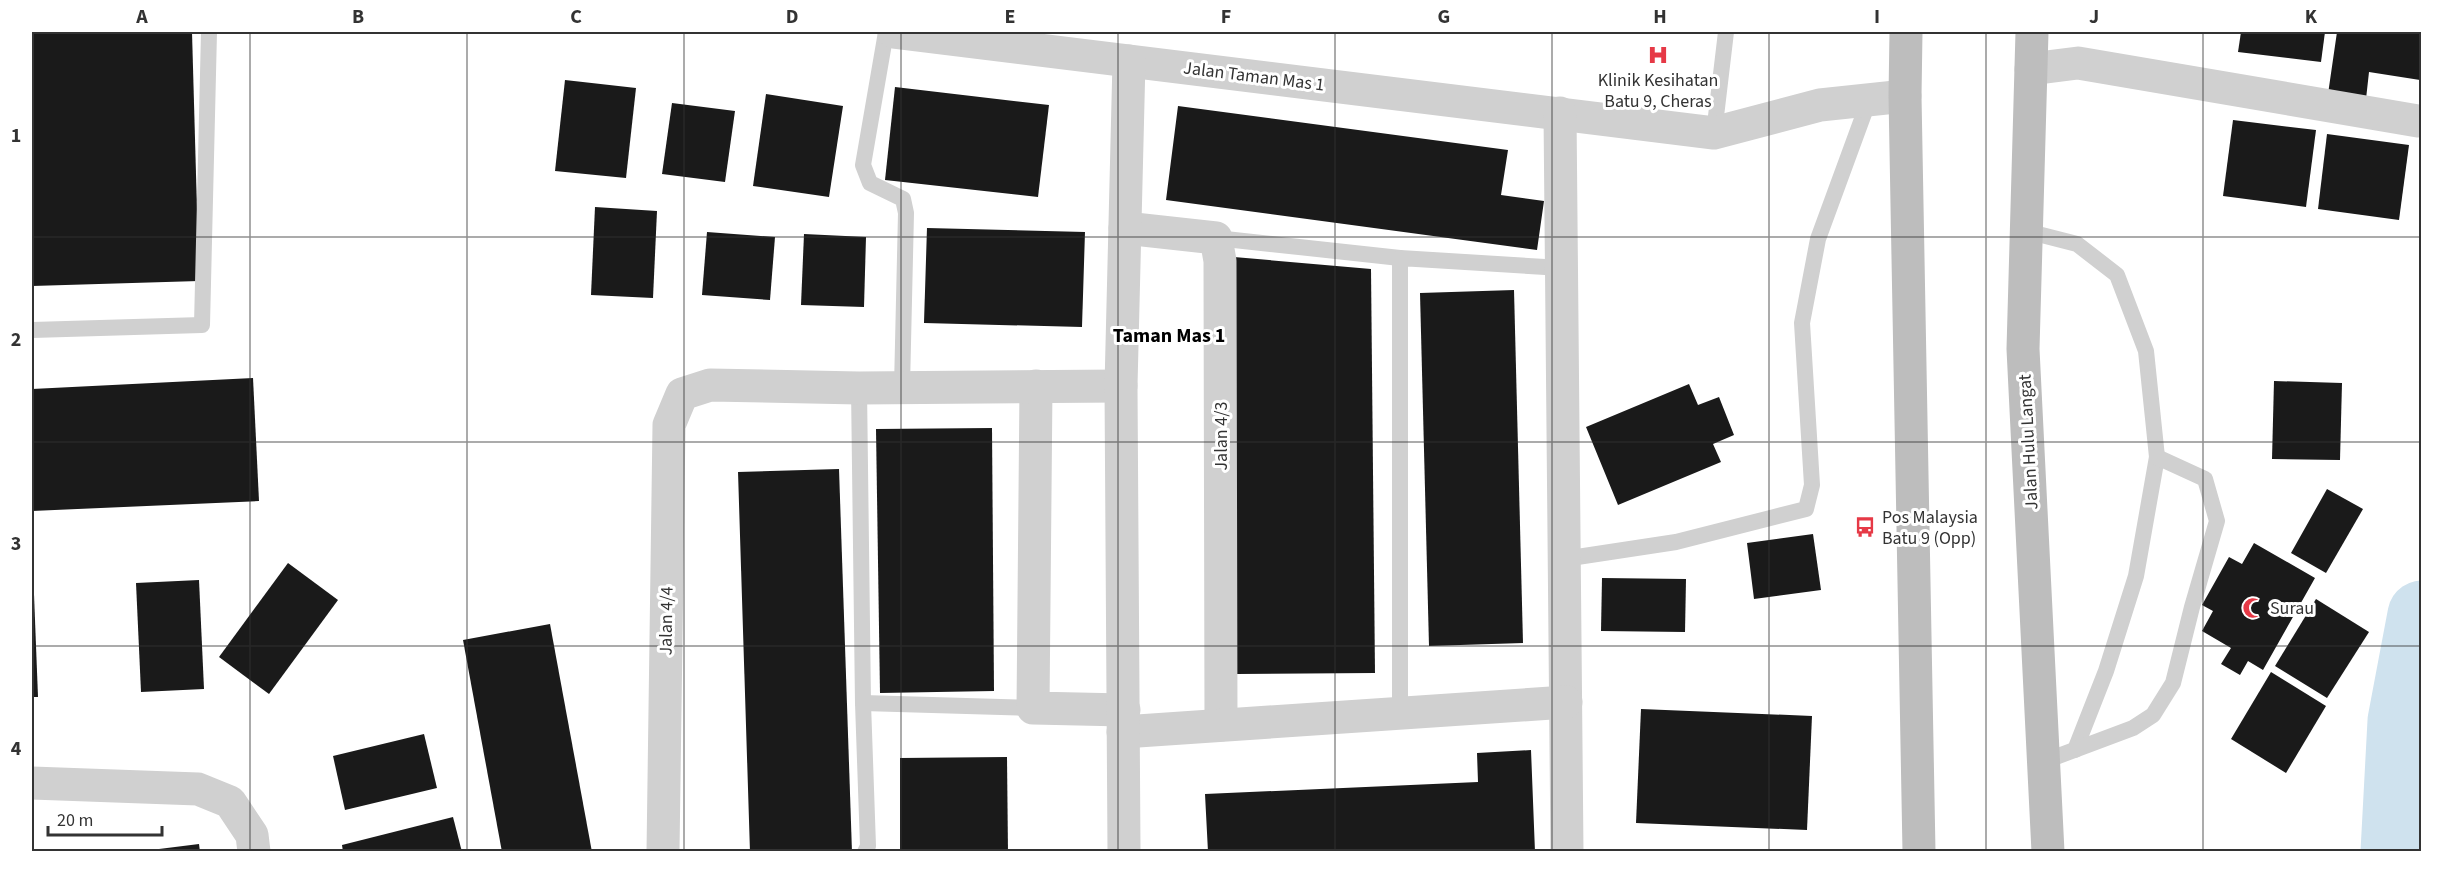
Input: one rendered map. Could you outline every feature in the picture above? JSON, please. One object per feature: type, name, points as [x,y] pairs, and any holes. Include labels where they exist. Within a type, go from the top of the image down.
[{"type":"main road","points":[[1906,32],[1905,96],[1919,852]]},
{"type":"main road","name":"Jalan Hulu Langat","points":[[2032,32],[2023,349],[2048,852]]},
{"type":"street","name":"Jalan Taman Mas 1","points":[[894,32],[1714,133]]},
{"type":"street","points":[[1124,852],[1122,386],[1129,61]]},
{"type":"street","points":[[2031,69],[2078,63],[2418,121]]},
{"type":"street","points":[[1714,133],[1820,105],[1905,96]]},
{"type":"street","points":[[1560,113],[1567,852]]},
{"type":"street","points":[[1125,228],[1216,238]]},
{"type":"street","name":"Jalan 4/3","points":[[1216,238],[1220,261],[1221,725]]},
{"type":"street","name":"Jalan 4/4","points":[[663,852],[669,425],[682,394],[710,385],[859,388]]},
{"type":"street","points":[[1036,386],[1033,708],[1123,721],[1221,725],[1566,702]]},
{"type":"street","points":[[859,388],[1122,386]]},
{"type":"street","points":[[32,783],[198,789],[230,802],[252,835],[254,852]]},
{"type":"lane","points":[[32,330],[202,325],[209,32]]},
{"type":"lane","points":[[886,32],[863,165],[870,183],[903,199],[906,213],[902,387]]},
{"type":"lane","points":[[1714,133],[1726,32]]},
{"type":"lane","points":[[1564,559],[1676,542],[1806,509],[1812,484],[1802,323],[1818,239],[1869,100]]},
{"type":"lane","points":[[2026,231],[2077,244],[2116,274],[2146,351],[2157,457],[2136,576],[2106,671],[2075,750]]},
{"type":"lane","points":[[1216,238],[1400,258],[1562,268]]},
{"type":"lane","points":[[1400,258],[1400,713]]},
{"type":"lane","points":[[859,388],[867,846],[865,852]]},
{"type":"lane","points":[[2044,762],[2133,728],[2153,715],[2173,683],[2217,521],[2205,479],[2157,457]]},
{"type":"lane","points":[[863,704],[1033,708]]},
{"type":"building","points":[[32,32],[192,32],[199,281],[32,286]]},
{"type":"building","points":[[2241,32],[2325,32],[2321,62],[2238,52]]},
{"type":"building","points":[[2337,32],[2422,32],[2420,80],[2369,72],[2366,99],[2328,94]]},
{"type":"building","points":[[565,80],[636,88],[626,178],[555,171]]},
{"type":"building","points":[[895,87],[1049,105],[1038,197],[885,180]]},
{"type":"building","points":[[766,94],[843,106],[829,197],[753,186]]},
{"type":"building","points":[[672,103],[735,111],[725,182],[662,174]]},
{"type":"building","points":[[1178,106],[1508,150],[1501,195],[1544,201],[1537,250],[1166,200]]},
{"type":"building","points":[[2233,120],[2316,130],[2306,207],[2223,196]]},
{"type":"building","points":[[2327,134],[2409,145],[2399,220],[2318,209]]},
{"type":"building","points":[[595,207],[657,211],[653,298],[591,295]]},
{"type":"building","points":[[927,228],[1085,232],[1082,327],[924,323]]},
{"type":"building","points":[[707,232],[775,237],[770,300],[702,295]]},
{"type":"building","points":[[804,234],[866,237],[864,307],[801,305]]},
{"type":"building","points":[[1234,257],[1371,269],[1375,673],[1237,674]]},
{"type":"building","points":[[1514,290],[1523,643],[1429,646],[1420,293]]},
{"type":"building","points":[[253,378],[259,501],[32,511],[32,389]]},
{"type":"building","points":[[2274,381],[2342,383],[2340,460],[2272,459]]},
{"type":"building","points":[[1689,384],[1698,405],[1719,397],[1734,435],[1713,444],[1721,462],[1618,505],[1586,427]]},
{"type":"building","points":[[992,428],[994,691],[880,693],[876,429]]},
{"type":"building","points":[[839,469],[852,852],[750,852],[738,472]]},
{"type":"building","points":[[2327,489],[2363,509],[2326,573],[2291,553]]},
{"type":"building","points":[[1813,534],[1821,590],[1754,599],[1747,543]]},
{"type":"building","name":"Surau","points":[[2254,543],[2315,578],[2263,670],[2248,661],[2240,675],[2221,664],[2231,648],[2202,631],[2213,611],[2202,605],[2229,557],[2242,564]]},
{"type":"building","points":[[288,563],[338,600],[269,694],[219,657]]},
{"type":"building","points":[[33,569],[38,697],[32,697]]},
{"type":"building","points":[[1602,578],[1686,579],[1685,632],[1601,631]]},
{"type":"building","points":[[199,580],[204,689],[141,692],[136,583]]},
{"type":"building","points":[[2316,599],[2369,632],[2327,698],[2275,666]]},
{"type":"building","points":[[550,624],[592,852],[502,852],[463,640]]},
{"type":"building","points":[[2271,672],[2326,706],[2286,773],[2231,739]]},
{"type":"building","points":[[1641,709],[1812,716],[1807,830],[1636,823]]},
{"type":"building","points":[[424,734],[437,788],[345,810],[333,756]]},
{"type":"building","points":[[1531,750],[1535,852],[1208,852],[1205,794],[1478,782],[1477,753]]},
{"type":"building","points":[[1007,757],[1008,852],[900,852],[900,758]]},
{"type":"building","points":[[453,817],[462,852],[343,852],[342,845]]},
{"type":"building","points":[[199,844],[200,852],[151,852],[151,850]]},
{"type":"waterway","points":[[2395,852],[2402,721],[2422,615]]},
{"type":"place","name":"Klinik Kesihatan Batu 9, Cheras","points":[[1658,55]]},
{"type":"place","name":"Pos Malaysia Batu 9 (Opp)","points":[[1865,527]]},
{"type":"place","name":"Surau","points":[[2253,608]]},
{"type":"district","name":"Taman Mas 1","points":[[1169,335]]}]
